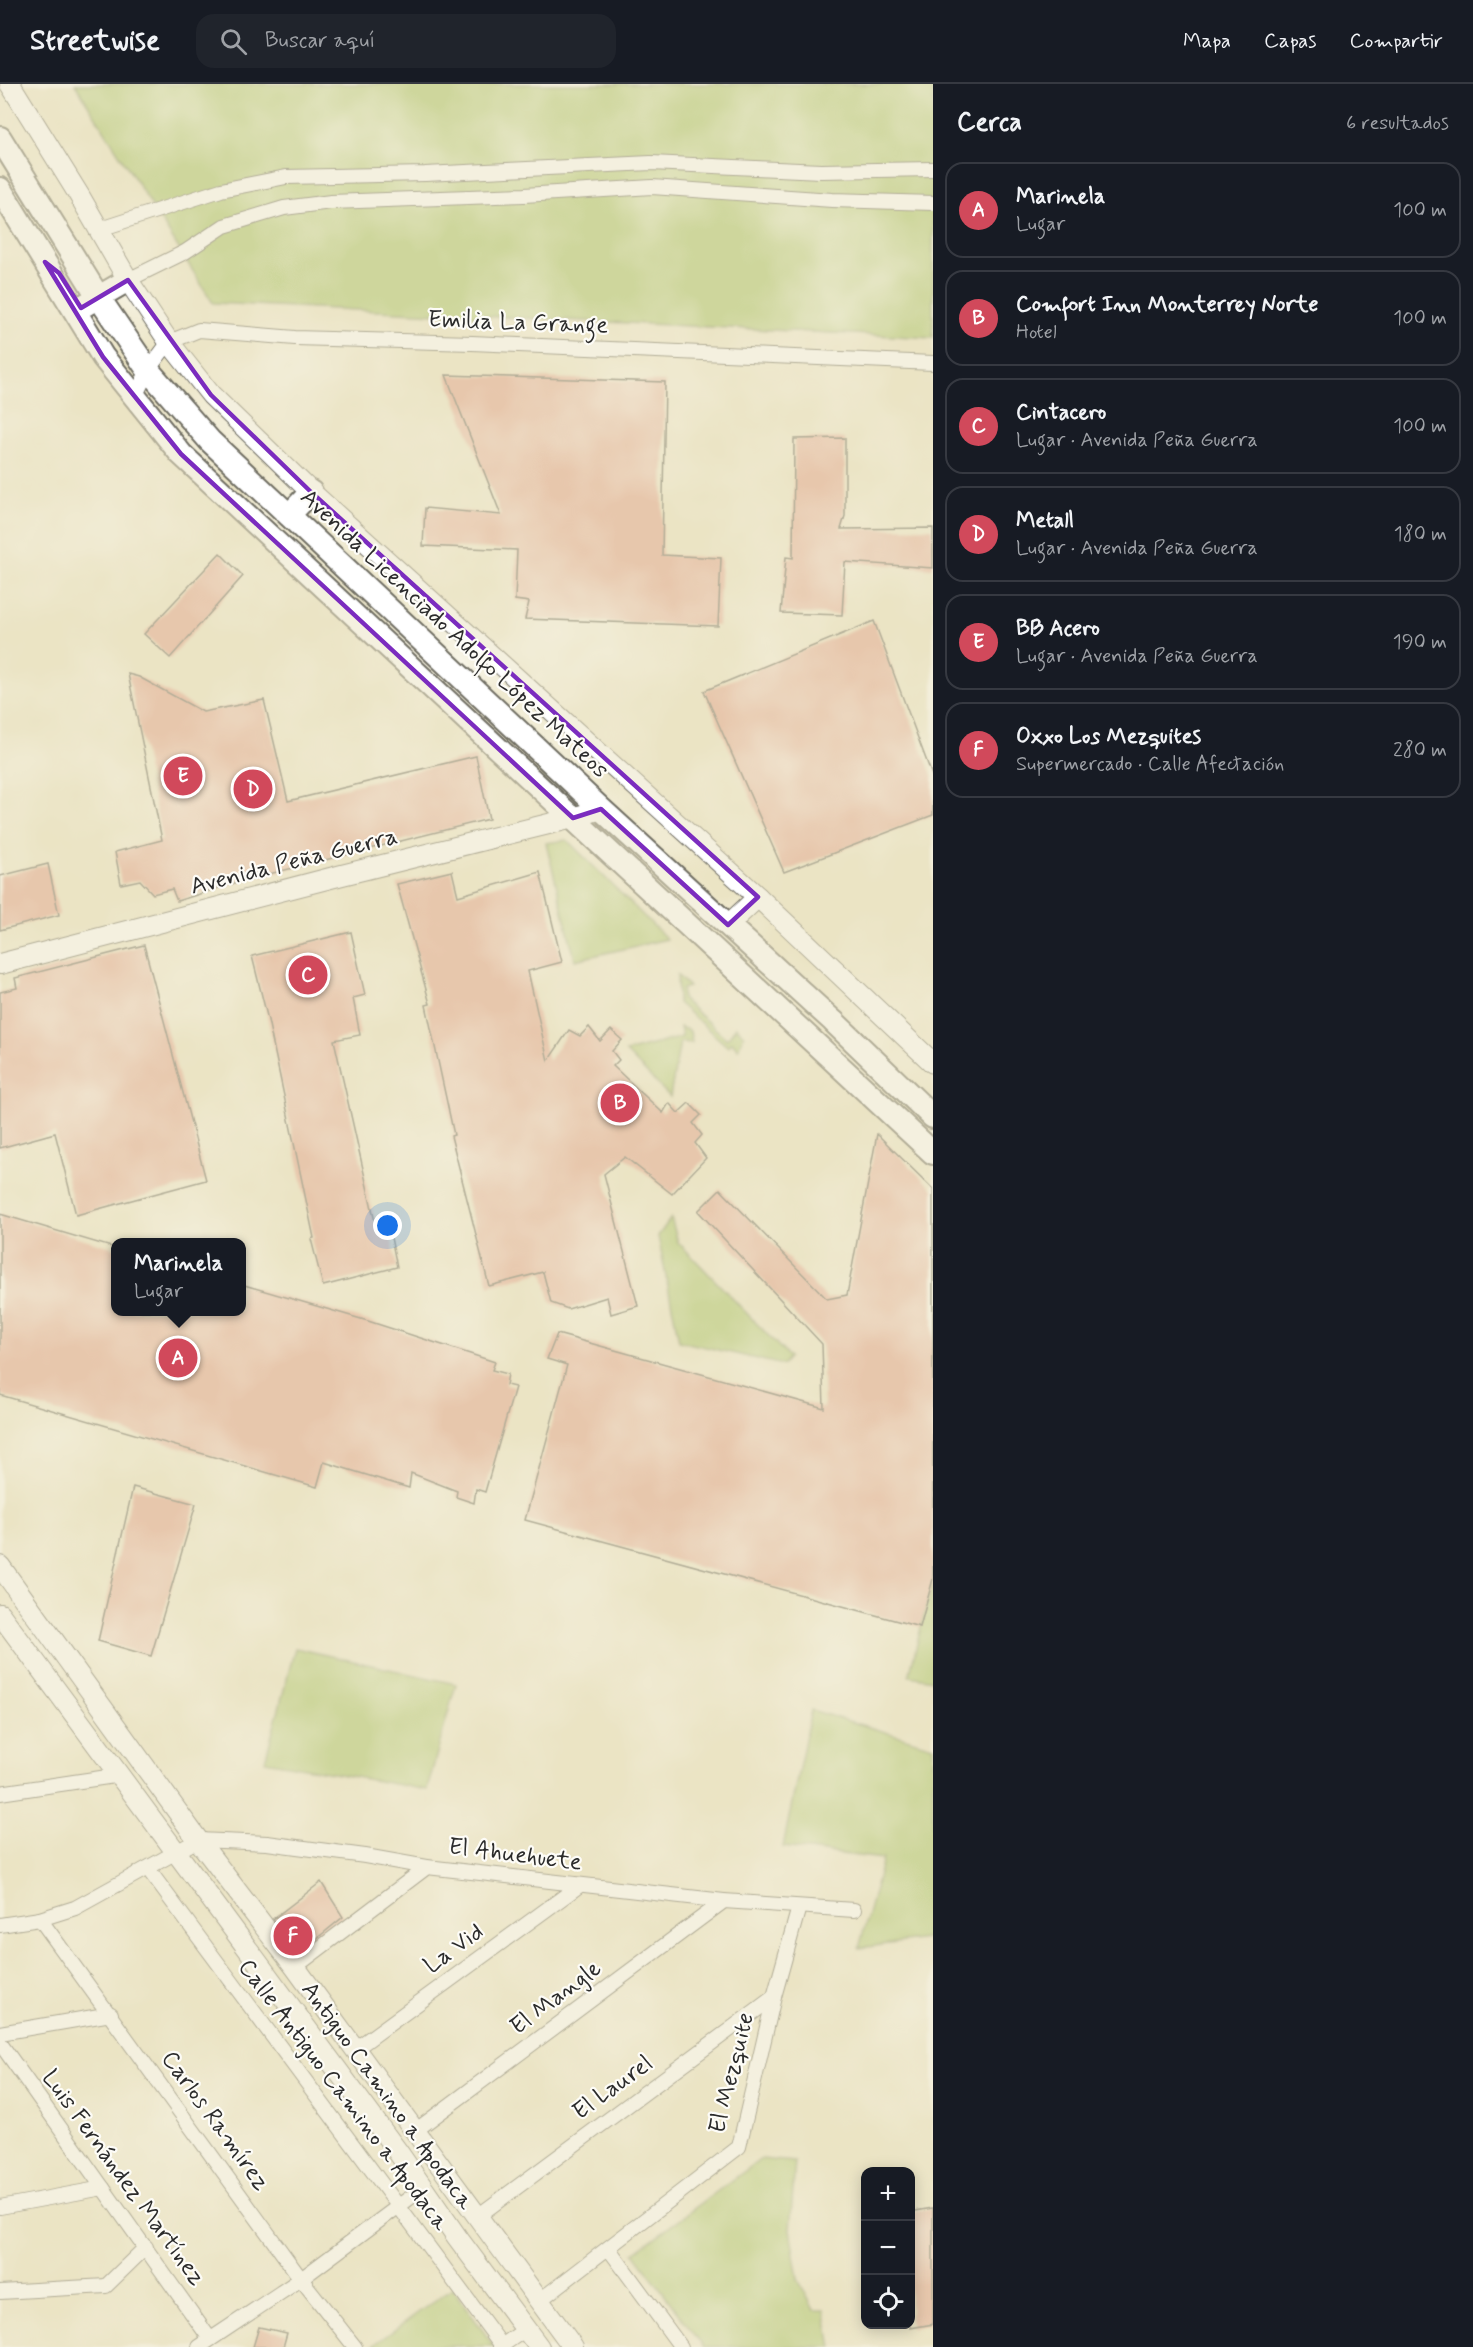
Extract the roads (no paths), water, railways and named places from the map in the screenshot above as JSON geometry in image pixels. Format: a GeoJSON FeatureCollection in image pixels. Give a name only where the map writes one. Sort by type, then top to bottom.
{"type":"FeatureCollection","features":[{"type":"Feature","properties":{"kind":"main road","name":"Avenida Licenciado Adolfo López Mateos"},"geometry":{"type":"LineString","coordinates":[[0,138],[99,298],[148,370],[210,441],[601,809],[833,1021],[933,1118]]}},
{"type":"Feature","properties":{"kind":"main road"},"geometry":{"type":"LineString","coordinates":[[0,189],[103,357],[181,454],[933,1153]]}},
{"type":"Feature","properties":{"kind":"main road"},"geometry":{"type":"LineString","coordinates":[[45,262],[59,273],[80,304],[86,306],[128,280]]}},
{"type":"Feature","properties":{"kind":"main road"},"geometry":{"type":"LineString","coordinates":[[288,514],[310,492]]}},
{"type":"Feature","properties":{"kind":"street"},"geometry":{"type":"LineString","coordinates":[[10,84],[79,195],[97,230],[128,280],[169,342],[211,395],[310,492],[758,897],[933,1063]]}},
{"type":"Feature","properties":{"kind":"street"},"geometry":{"type":"LineString","coordinates":[[97,230],[221,190],[286,177],[425,174],[651,163],[821,171],[933,169]]}},
{"type":"Feature","properties":{"kind":"street"},"geometry":{"type":"LineString","coordinates":[[128,280],[185,252],[224,226],[284,208],[332,202],[524,195],[652,187],[832,200],[933,203]]}},
{"type":"Feature","properties":{"kind":"street","name":"Emilia La Grange"},"geometry":{"type":"LineString","coordinates":[[169,342],[199,330],[295,338],[495,344],[933,363]]}},
{"type":"Feature","properties":{"kind":"street"},"geometry":{"type":"LineString","coordinates":[[135,397],[148,370],[169,342]]}},
{"type":"Feature","properties":{"kind":"street","name":"Avenida Peña Guerra"},"geometry":{"type":"LineString","coordinates":[[0,964],[601,809]]}},
{"type":"Feature","properties":{"kind":"street"},"geometry":{"type":"LineString","coordinates":[[728,926],[758,897]]}},
{"type":"Feature","properties":{"kind":"street"},"geometry":{"type":"LineString","coordinates":[[0,1566],[198,1840],[295,1967],[573,2347]]}},
{"type":"Feature","properties":{"kind":"street","name":"Antiguo Camino a Apodaca"},"geometry":{"type":"LineString","coordinates":[[0,1614],[121,1775],[539,2347]]}},
{"type":"Feature","properties":{"kind":"street"},"geometry":{"type":"LineString","coordinates":[[0,1793],[121,1775]]}},
{"type":"Feature","properties":{"kind":"street","name":"El Ahuehuete"},"geometry":{"type":"LineString","coordinates":[[0,1925],[40,1919],[75,1908],[148,1869],[175,1850],[198,1840],[267,1843],[427,1867],[724,1901],[854,1910]]}},
{"type":"Feature","properties":{"kind":"street"},"geometry":{"type":"LineString","coordinates":[[295,1967],[427,1867]]}},
{"type":"Feature","properties":{"kind":"street","name":"Calle Antiguo Camino a Apodaca"},"geometry":{"type":"LineString","coordinates":[[148,1869],[502,2347]]}},
{"type":"Feature","properties":{"kind":"street","name":"La Vid"},"geometry":{"type":"LineString","coordinates":[[354,2050],[580,1885]]}},
{"type":"Feature","properties":{"kind":"street","name":"El Mangle"},"geometry":{"type":"LineString","coordinates":[[415,2131],[724,1901]]}},
{"type":"Feature","properties":{"kind":"street","name":"El Mezquite"},"geometry":{"type":"LineString","coordinates":[[539,2301],[739,2147],[774,1997],[799,1907]]}},
{"type":"Feature","properties":{"kind":"street","name":"Carlos Ramírez"},"geometry":{"type":"LineString","coordinates":[[40,1919],[111,2014],[300,2279],[356,2347]]}},
{"type":"Feature","properties":{"kind":"street","name":"El Laurel"},"geometry":{"type":"LineString","coordinates":[[478,2216],[774,1997]]}},
{"type":"Feature","properties":{"kind":"street"},"geometry":{"type":"LineString","coordinates":[[0,2033],[111,2014]]}},
{"type":"Feature","properties":{"kind":"street","name":"Luis Fernández Martínez"},"geometry":{"type":"LineString","coordinates":[[0,2043],[146,2247],[205,2343]]}},
{"type":"Feature","properties":{"kind":"street"},"geometry":{"type":"LineString","coordinates":[[0,2207],[104,2188]]}},
{"type":"Feature","properties":{"kind":"street"},"geometry":{"type":"LineString","coordinates":[[205,2343],[300,2279],[423,2188]]}},
{"type":"Feature","properties":{"kind":"street"},"geometry":{"type":"LineString","coordinates":[[0,2292],[106,2286],[146,2247]]}},
{"type":"Feature","properties":{"kind":"street"},"geometry":{"type":"LineString","coordinates":[[609,2248],[681,2347]]}},
{"type":"Feature","properties":{"kind":"street"},"geometry":{"type":"LineString","coordinates":[[502,2347],[526,2329]]}},
{"type":"Feature","properties":{"kind":"place","name":"BB Acero"},"geometry":{"type":"Point","coordinates":[183,776]}},
{"type":"Feature","properties":{"kind":"place","name":"Metall"},"geometry":{"type":"Point","coordinates":[253,789]}},
{"type":"Feature","properties":{"kind":"place","name":"Cintacero"},"geometry":{"type":"Point","coordinates":[308,975]}},
{"type":"Feature","properties":{"kind":"place","name":"Comfort Inn Monterrey Norte"},"geometry":{"type":"Point","coordinates":[620,1103]}},
{"type":"Feature","properties":{"kind":"place","name":"Marinela"},"geometry":{"type":"Point","coordinates":[178,1358]}},
{"type":"Feature","properties":{"kind":"place","name":"Oxxo Los Mezquites"},"geometry":{"type":"Point","coordinates":[293,1936]}}]}
